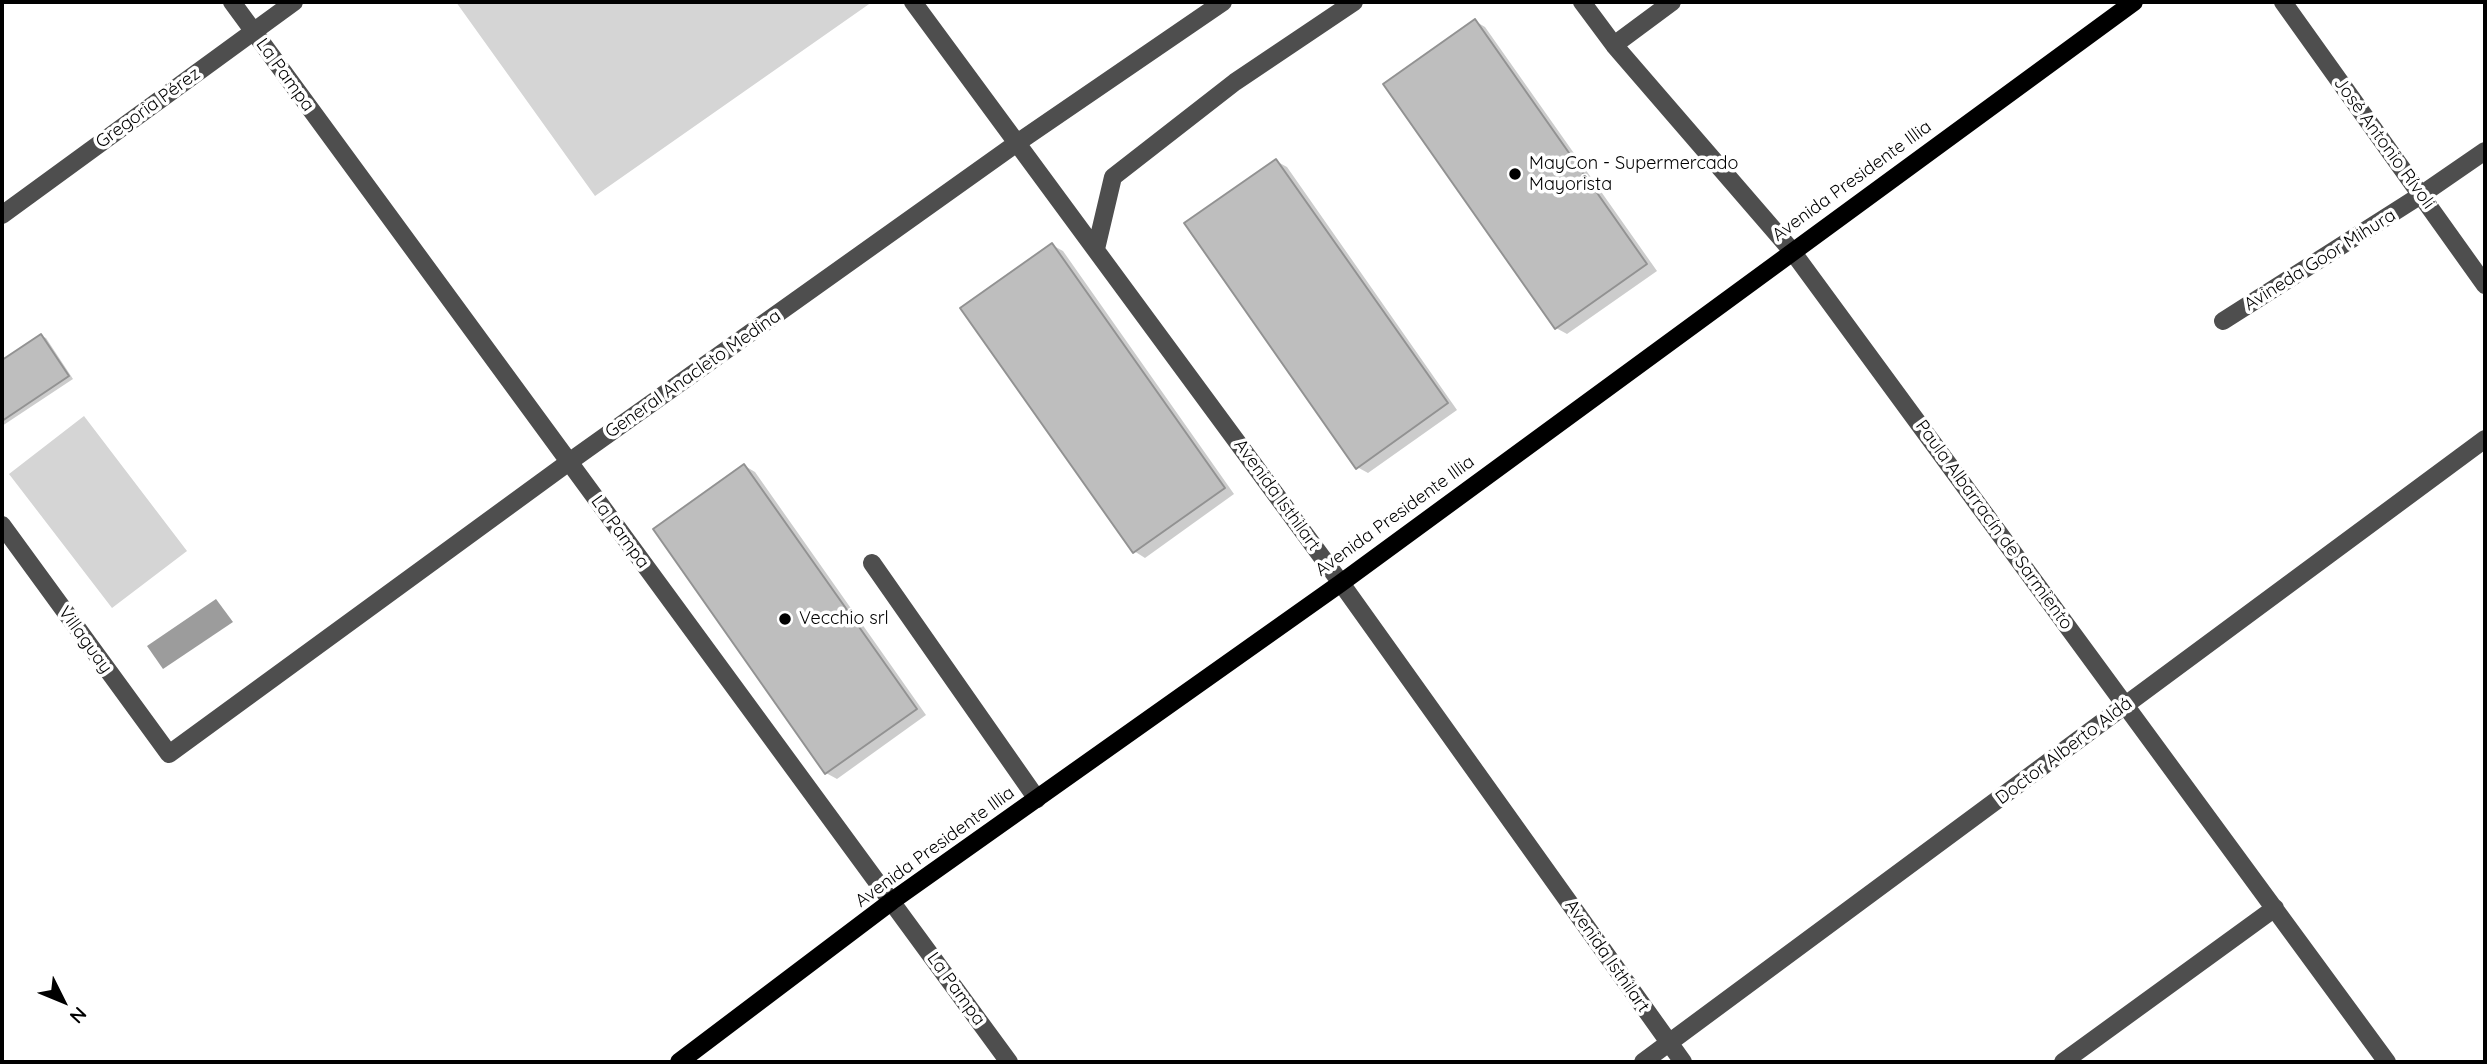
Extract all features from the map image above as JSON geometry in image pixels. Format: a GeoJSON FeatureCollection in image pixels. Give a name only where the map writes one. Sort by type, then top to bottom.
{"type":"FeatureCollection","features":[{"type":"Feature","properties":{"kind":"main road","name":"Avenida Presidente Illia"},"geometry":{"type":"LineString","coordinates":[[679,1062],[892,901],[1341,583],[2134,2]]}},
{"type":"Feature","properties":{"kind":"street","name":"La Pampa"},"geometry":{"type":"LineString","coordinates":[[232,2],[1009,1062]]}},
{"type":"Feature","properties":{"kind":"street","name":"Gregoria Pérez"},"geometry":{"type":"LineString","coordinates":[[2,215],[294,2]]}},
{"type":"Feature","properties":{"kind":"street","name":"Avenida Isthilart"},"geometry":{"type":"LineString","coordinates":[[913,2],[1341,583],[1683,1062]]}},
{"type":"Feature","properties":{"kind":"street","name":"General Anacleto Medina"},"geometry":{"type":"LineString","coordinates":[[169,754],[569,462],[1017,143],[1223,2]]}},
{"type":"Feature","properties":{"kind":"street"},"geometry":{"type":"LineString","coordinates":[[1096,249],[1113,177],[1235,82],[1354,2]]}},
{"type":"Feature","properties":{"kind":"street","name":"Paula Albarracín de Sarmiento"},"geometry":{"type":"LineString","coordinates":[[1582,2],[1614,45],[1792,251],[2387,1062]]}},
{"type":"Feature","properties":{"kind":"street"},"geometry":{"type":"LineString","coordinates":[[1614,45],[1672,2]]}},
{"type":"Feature","properties":{"kind":"street","name":"José Antonio Rívoli"},"geometry":{"type":"LineString","coordinates":[[2283,2],[2485,285]]}},
{"type":"Feature","properties":{"kind":"street","name":"Avineda Goor Mihura"},"geometry":{"type":"LineString","coordinates":[[2223,321],[2485,151]]}},
{"type":"Feature","properties":{"kind":"street","name":"Doctor Alberto Aldá"},"geometry":{"type":"LineString","coordinates":[[1643,1062],[2485,439]]}},
{"type":"Feature","properties":{"kind":"street","name":"Villaguay"},"geometry":{"type":"LineString","coordinates":[[2,525],[169,754]]}},
{"type":"Feature","properties":{"kind":"street"},"geometry":{"type":"LineString","coordinates":[[872,563],[1037,799]]}},
{"type":"Feature","properties":{"kind":"street"},"geometry":{"type":"LineString","coordinates":[[2063,1062],[2275,908]]}},
{"type":"Feature","properties":{"kind":"shaded area"},"geometry":{"type":"Polygon","coordinates":[[[456,2],[872,2],[595,196],[456,2]]]}},
{"type":"Feature","properties":{"kind":"shaded area"},"geometry":{"type":"Polygon","coordinates":[[[84,416],[187,551],[112,608],[9,474],[84,416]]]}},
{"type":"Feature","properties":{"kind":"shaded area"},"geometry":{"type":"Polygon","coordinates":[[[216,599],[233,622],[163,669],[147,646],[216,599]]]}},
{"type":"Feature","properties":{"kind":"building","name":"MayCon - Supermercado Mayorista"},"geometry":{"type":"Polygon","coordinates":[[[1475,19],[1647,264],[1555,329],[1383,84],[1475,19]]]}},
{"type":"Feature","properties":{"kind":"building"},"geometry":{"type":"Polygon","coordinates":[[[1276,159],[1448,403],[1356,469],[1184,223],[1276,159]]]}},
{"type":"Feature","properties":{"kind":"building"},"geometry":{"type":"Polygon","coordinates":[[[1052,243],[1225,488],[1133,553],[960,308],[1052,243]]]}},
{"type":"Feature","properties":{"kind":"building"},"geometry":{"type":"Polygon","coordinates":[[[41,334],[69,376],[2,421],[2,360],[41,334]]]}},
{"type":"Feature","properties":{"kind":"building","name":"Vecchio srl"},"geometry":{"type":"Polygon","coordinates":[[[744,464],[917,709],[825,774],[653,529],[744,464]]]}},
{"type":"Feature","properties":{"kind":"place","name":"MayCon - Supermercado Mayorista"},"geometry":{"type":"Point","coordinates":[1515,174]}},
{"type":"Feature","properties":{"kind":"place","name":"Vecchio srl"},"geometry":{"type":"Point","coordinates":[785,619]}}]}
